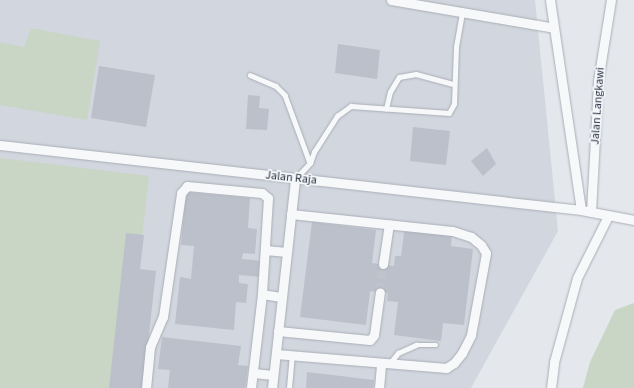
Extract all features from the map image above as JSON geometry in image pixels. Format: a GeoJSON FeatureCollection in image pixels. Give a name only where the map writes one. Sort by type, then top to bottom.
{"type":"FeatureCollection","features":[{"type":"Feature","properties":{"kind":"street"},"geometry":{"type":"LineString","coordinates":[[391,0],[554,28]]}},
{"type":"Feature","properties":{"kind":"street"},"geometry":{"type":"LineString","coordinates":[[550,0],[581,210]]}},
{"type":"Feature","properties":{"kind":"street","name":"Jalan Langkawi"},"geometry":{"type":"LineString","coordinates":[[591,212],[598,81],[611,0]]}},
{"type":"Feature","properties":{"kind":"street","name":"Jalan Raja"},"geometry":{"type":"LineString","coordinates":[[0,145],[581,210],[634,220]]}},
{"type":"Feature","properties":{"kind":"street"},"geometry":{"type":"LineString","coordinates":[[272,388],[295,179]]}},
{"type":"Feature","properties":{"kind":"street"},"geometry":{"type":"LineString","coordinates":[[146,388],[150,347],[162,317],[183,188],[187,186],[266,195],[268,202],[262,294],[251,388]]}},
{"type":"Feature","properties":{"kind":"street"},"geometry":{"type":"LineString","coordinates":[[276,354],[437,369],[454,363],[462,353],[471,335],[486,253],[481,245],[471,237],[452,231],[291,214]]}},
{"type":"Feature","properties":{"kind":"street"},"geometry":{"type":"LineString","coordinates":[[550,388],[554,362],[578,278],[608,216]]}},
{"type":"Feature","properties":{"kind":"street"},"geometry":{"type":"LineString","coordinates":[[383,264],[388,224]]}},
{"type":"Feature","properties":{"kind":"street"},"geometry":{"type":"LineString","coordinates":[[265,250],[287,252]]}},
{"type":"Feature","properties":{"kind":"street"},"geometry":{"type":"LineString","coordinates":[[278,331],[370,340],[374,335],[380,292]]}},
{"type":"Feature","properties":{"kind":"street"},"geometry":{"type":"LineString","coordinates":[[262,294],[282,297]]}},
{"type":"Feature","properties":{"kind":"street"},"geometry":{"type":"LineString","coordinates":[[379,388],[385,365]]}},
{"type":"Feature","properties":{"kind":"street"},"geometry":{"type":"LineString","coordinates":[[253,372],[273,375]]}},
{"type":"Feature","properties":{"kind":"lane"},"geometry":{"type":"LineString","coordinates":[[295,179],[310,163],[314,152],[337,116],[351,106],[449,113],[454,104],[456,47],[462,12]]}},
{"type":"Feature","properties":{"kind":"lane"},"geometry":{"type":"LineString","coordinates":[[386,109],[390,92],[399,77],[416,74],[454,84]]}},
{"type":"Feature","properties":{"kind":"lane"},"geometry":{"type":"LineString","coordinates":[[250,75],[276,86],[286,95],[310,163]]}},
{"type":"Feature","properties":{"kind":"lane"},"geometry":{"type":"LineString","coordinates":[[385,365],[398,353],[416,345],[436,345]]}},
{"type":"Feature","properties":{"kind":"lane"},"geometry":{"type":"LineString","coordinates":[[289,388],[292,356]]}},
{"type":"Feature","properties":{"kind":"shaded area"},"geometry":{"type":"Polygon","coordinates":[[[0,0],[535,0],[558,231],[471,388],[0,388],[0,0]]]}},
{"type":"Feature","properties":{"kind":"green space"},"geometry":{"type":"Polygon","coordinates":[[[31,28],[100,41],[87,120],[0,105],[0,42],[24,47],[31,28]]]}},
{"type":"Feature","properties":{"kind":"green space"},"geometry":{"type":"Polygon","coordinates":[[[0,158],[149,176],[125,388],[0,388],[0,158]]]}},
{"type":"Feature","properties":{"kind":"green space"},"geometry":{"type":"Polygon","coordinates":[[[634,303],[634,388],[583,388],[590,362],[615,310],[634,303]]]}},
{"type":"Feature","properties":{"kind":"building"},"geometry":{"type":"Polygon","coordinates":[[[338,44],[380,50],[377,79],[335,73],[338,44]]]}},
{"type":"Feature","properties":{"kind":"building"},"geometry":{"type":"Polygon","coordinates":[[[99,66],[155,75],[146,127],[91,118],[99,66]]]}},
{"type":"Feature","properties":{"kind":"building"},"geometry":{"type":"Polygon","coordinates":[[[248,95],[260,96],[259,108],[269,109],[267,130],[246,129],[248,95]]]}},
{"type":"Feature","properties":{"kind":"building"},"geometry":{"type":"Polygon","coordinates":[[[413,127],[450,131],[446,165],[410,161],[413,127]]]}},
{"type":"Feature","properties":{"kind":"building"},"geometry":{"type":"Polygon","coordinates":[[[487,148],[496,164],[483,176],[471,161],[487,148]]]}},
{"type":"Feature","properties":{"kind":"building"},"geometry":{"type":"Polygon","coordinates":[[[186,192],[250,198],[248,228],[257,229],[255,254],[243,253],[242,259],[263,261],[261,277],[239,275],[239,283],[248,284],[246,303],[236,302],[234,330],[175,324],[180,277],[191,279],[194,246],[181,245],[186,192]]]}},
{"type":"Feature","properties":{"kind":"building"},"geometry":{"type":"Polygon","coordinates":[[[312,222],[376,230],[372,263],[394,266],[395,256],[401,256],[405,226],[452,232],[451,246],[473,249],[464,325],[443,323],[441,341],[394,335],[398,302],[387,301],[388,293],[370,291],[366,325],[300,317],[312,222]]]}},
{"type":"Feature","properties":{"kind":"building"},"geometry":{"type":"Polygon","coordinates":[[[126,233],[144,235],[140,269],[156,271],[143,388],[109,388],[126,233]]]}},
{"type":"Feature","properties":{"kind":"building"},"geometry":{"type":"Polygon","coordinates":[[[162,337],[241,346],[238,365],[248,366],[245,388],[168,388],[170,370],[158,369],[162,337]]]}},
{"type":"Feature","properties":{"kind":"building"},"geometry":{"type":"Polygon","coordinates":[[[307,372],[374,380],[373,388],[306,388],[307,372]]]}},
{"type":"Feature","properties":{"kind":"tunnel"},"geometry":{"type":"LineString","coordinates":[[380,292],[383,264]]}}]}
